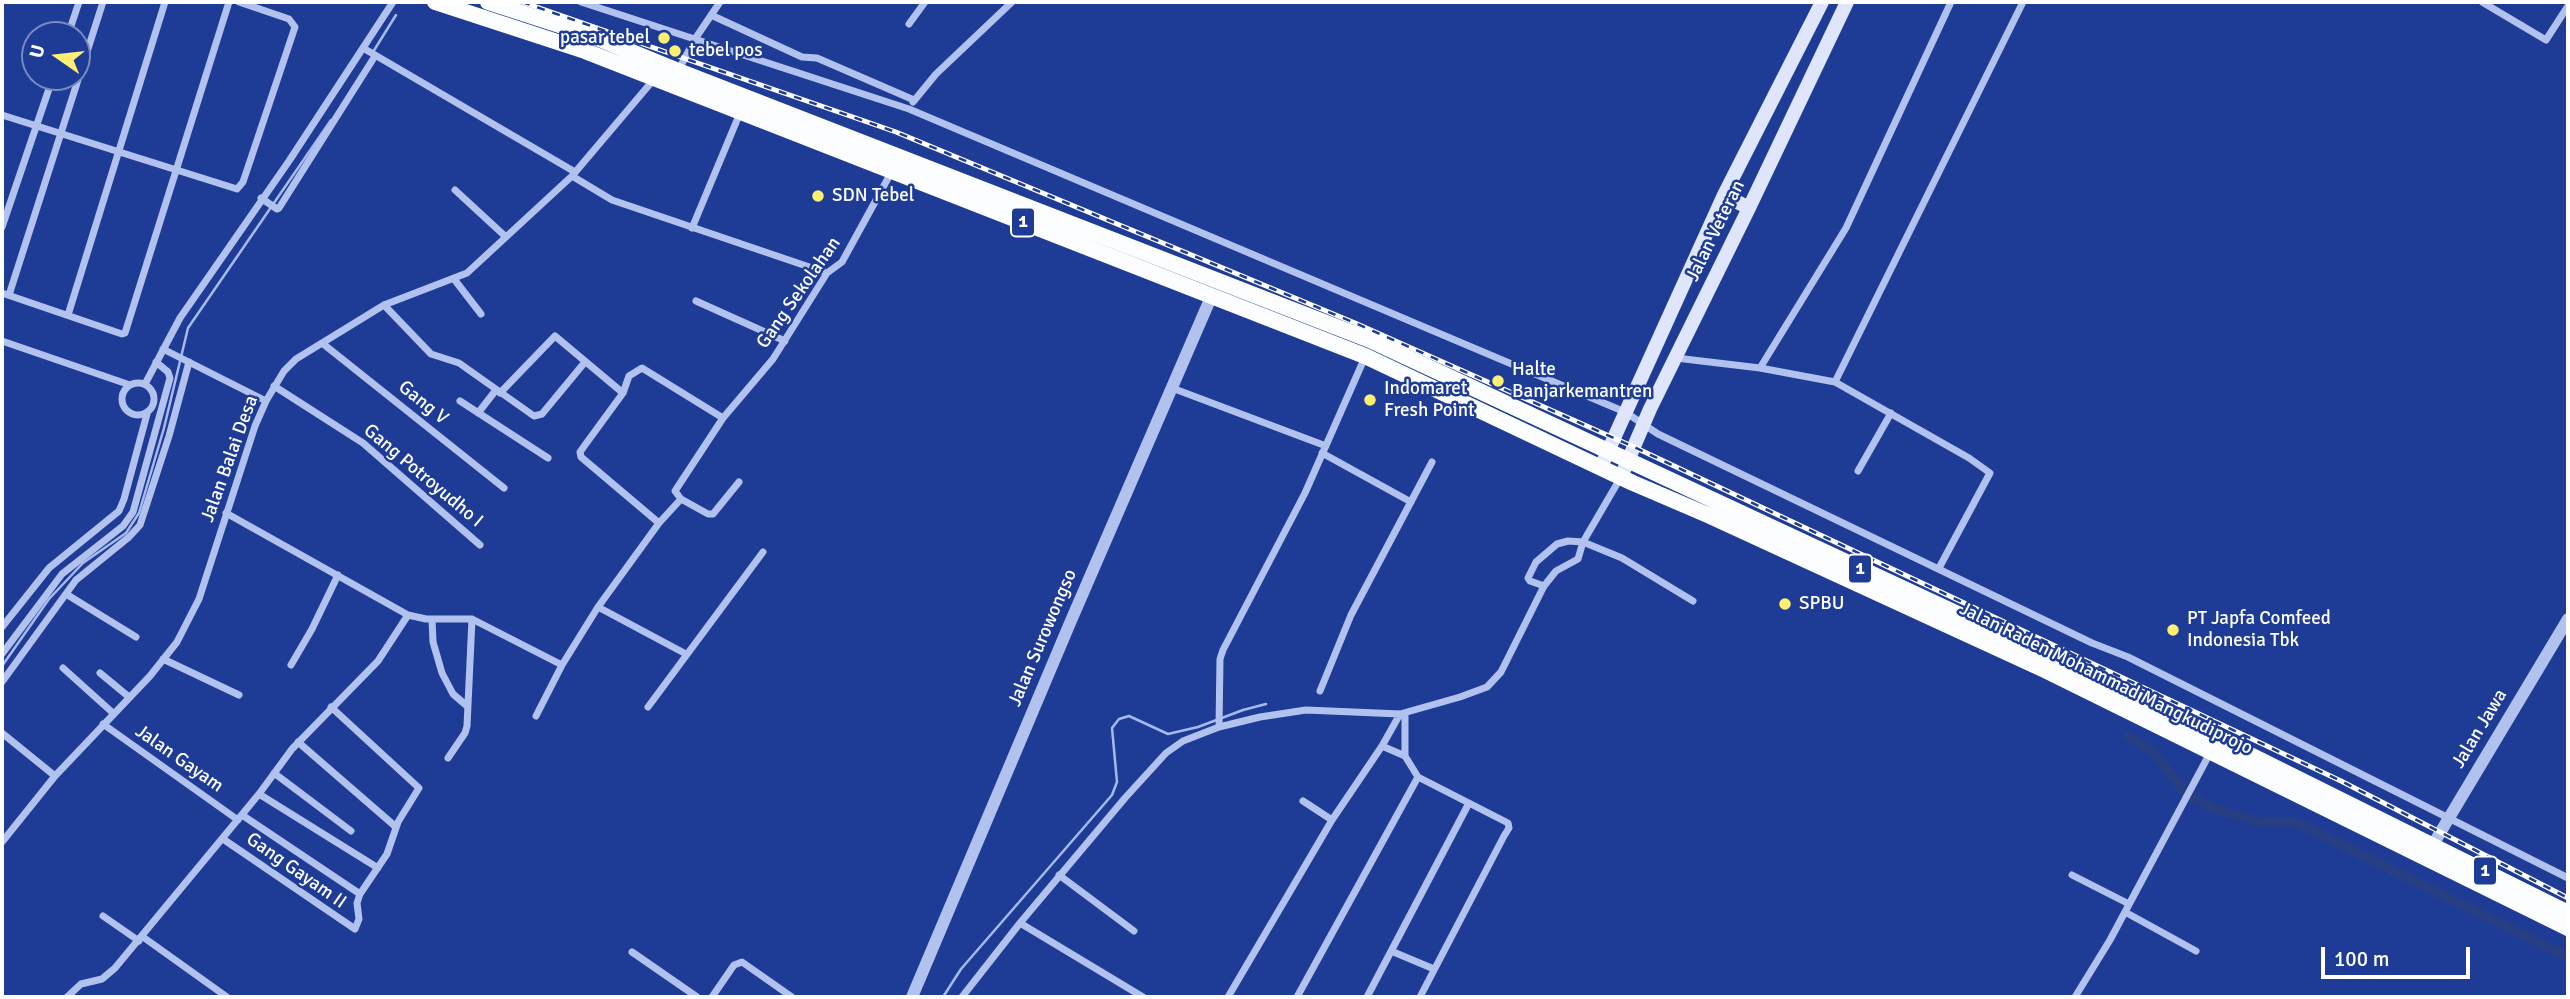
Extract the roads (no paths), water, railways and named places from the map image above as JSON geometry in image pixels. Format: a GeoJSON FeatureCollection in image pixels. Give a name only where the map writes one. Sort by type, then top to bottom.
{"type":"FeatureCollection","features":[{"type":"Feature","properties":{"kind":"highway","name":"1"},"geometry":{"type":"LineString","coordinates":[[435,2],[585,51],[741,111],[896,163],[1370,340],[1628,461]]}},
{"type":"Feature","properties":{"kind":"highway","name":"1"},"geometry":{"type":"LineString","coordinates":[[488,2],[590,35],[1212,295],[1365,356],[1621,477]]}},
{"type":"Feature","properties":{"kind":"highway","name":"Jalan Raden Mohammad Mangkudiprojo"},"geometry":{"type":"LineString","coordinates":[[1628,461],[2092,677],[2428,851],[2568,928]]}},
{"type":"Feature","properties":{"kind":"highway","name":"Jalan Raden Mohammad Mangkudiprojo"},"geometry":{"type":"LineString","coordinates":[[1621,477],[2057,676],[2211,751],[2428,851],[2568,913]]}},
{"type":"Feature","properties":{"kind":"main road","name":"Jalan Veteran"},"geometry":{"type":"LineString","coordinates":[[1601,468],[1724,195],[1822,2]]}},
{"type":"Feature","properties":{"kind":"main road","name":"Jalan Veteran"},"geometry":{"type":"LineString","coordinates":[[1621,477],[1644,423],[1846,2]]}},
{"type":"Feature","properties":{"kind":"main road"},"geometry":{"type":"LineString","coordinates":[[1724,195],[1749,208]]}},
{"type":"Feature","properties":{"kind":"street"},"geometry":{"type":"LineString","coordinates":[[73,21],[79,2]]}},
{"type":"Feature","properties":{"kind":"street"},"geometry":{"type":"LineString","coordinates":[[103,2],[61,134],[5,294],[122,334],[128,330],[229,2]]}},
{"type":"Feature","properties":{"kind":"street"},"geometry":{"type":"LineString","coordinates":[[68,315],[165,2]]}},
{"type":"Feature","properties":{"kind":"street"},"geometry":{"type":"LineString","coordinates":[[2,115],[237,189],[243,182],[295,27],[289,19],[239,2]]}},
{"type":"Feature","properties":{"kind":"street"},"geometry":{"type":"LineString","coordinates":[[268,203],[279,208],[337,117],[393,2]]}},
{"type":"Feature","properties":{"kind":"street"},"geometry":{"type":"LineString","coordinates":[[581,2],[909,109],[1625,412],[1658,434],[2092,643],[2140,663],[2568,878]]}},
{"type":"Feature","properties":{"kind":"street"},"geometry":{"type":"LineString","coordinates":[[678,71],[695,39],[720,2]]}},
{"type":"Feature","properties":{"kind":"street"},"geometry":{"type":"LineString","coordinates":[[909,24],[925,2]]}},
{"type":"Feature","properties":{"kind":"street"},"geometry":{"type":"LineString","coordinates":[[909,109],[936,74],[1012,2]]}},
{"type":"Feature","properties":{"kind":"street"},"geometry":{"type":"LineString","coordinates":[[1760,368],[1846,228],[1951,2]]}},
{"type":"Feature","properties":{"kind":"street"},"geometry":{"type":"LineString","coordinates":[[1835,382],[2023,2]]}},
{"type":"Feature","properties":{"kind":"street"},"geometry":{"type":"LineString","coordinates":[[2482,2],[2546,40],[2568,6]]}},
{"type":"Feature","properties":{"kind":"street"},"geometry":{"type":"LineString","coordinates":[[711,15],[802,57],[817,58],[914,100]]}},
{"type":"Feature","properties":{"kind":"street"},"geometry":{"type":"LineString","coordinates":[[145,384],[180,318],[268,203],[327,108],[369,52]]}},
{"type":"Feature","properties":{"kind":"street"},"geometry":{"type":"LineString","coordinates":[[369,52],[612,200],[827,273]]}},
{"type":"Feature","properties":{"kind":"street","name":"Jalan Balai Desa"},"geometry":{"type":"LineString","coordinates":[[2,842],[55,776],[177,642],[199,599],[266,401],[274,386],[296,359],[384,305],[467,273],[573,174],[655,78]]}},
{"type":"Feature","properties":{"kind":"street"},"geometry":{"type":"LineString","coordinates":[[2,227],[48,91]]}},
{"type":"Feature","properties":{"kind":"street"},"geometry":{"type":"LineString","coordinates":[[327,108],[337,117]]}},
{"type":"Feature","properties":{"kind":"street"},"geometry":{"type":"LineString","coordinates":[[692,228],[741,111]]}},
{"type":"Feature","properties":{"kind":"street"},"geometry":{"type":"LineString","coordinates":[[309,136],[319,145]]}},
{"type":"Feature","properties":{"kind":"street"},"geometry":{"type":"LineString","coordinates":[[291,163],[302,171]]}},
{"type":"Feature","properties":{"kind":"street","name":"Gang Sekolahan"},"geometry":{"type":"LineString","coordinates":[[681,499],[675,491],[723,418],[785,341],[827,273],[842,262],[896,163]]}},
{"type":"Feature","properties":{"kind":"street"},"geometry":{"type":"LineString","coordinates":[[456,190],[506,237]]}},
{"type":"Feature","properties":{"kind":"street"},"geometry":{"type":"LineString","coordinates":[[454,279],[481,314]]}},
{"type":"Feature","properties":{"kind":"street","name":"Jalan Surowongso"},"geometry":{"type":"LineString","coordinates":[[912,997],[1212,295]]}},
{"type":"Feature","properties":{"kind":"street"},"geometry":{"type":"LineString","coordinates":[[696,301],[785,341]]}},
{"type":"Feature","properties":{"kind":"street"},"geometry":{"type":"LineString","coordinates":[[384,305],[431,354],[459,363],[532,415],[540,416],[585,362]]}},
{"type":"Feature","properties":{"kind":"street"},"geometry":{"type":"LineString","coordinates":[[478,413],[555,336],[623,393]]}},
{"type":"Feature","properties":{"kind":"street"},"geometry":{"type":"LineString","coordinates":[[2,341],[131,385],[145,384],[152,390],[155,398],[153,407],[147,414],[119,511],[49,568],[2,627]]}},
{"type":"Feature","properties":{"kind":"street","name":"Gang V"},"geometry":{"type":"LineString","coordinates":[[322,342],[504,488]]}},
{"type":"Feature","properties":{"kind":"street"},"geometry":{"type":"LineString","coordinates":[[163,349],[266,401]]}},
{"type":"Feature","properties":{"kind":"street"},"geometry":{"type":"LineString","coordinates":[[1220,726],[1220,659],[1223,650],[1305,493],[1365,356]]}},
{"type":"Feature","properties":{"kind":"street"},"geometry":{"type":"LineString","coordinates":[[1675,358],[1760,368],[1835,382],[1969,458],[1990,473],[1939,568]]}},
{"type":"Feature","properties":{"kind":"street"},"geometry":{"type":"LineString","coordinates":[[2,654],[71,575],[123,526],[133,512],[170,378],[168,372],[156,362]]}},
{"type":"Feature","properties":{"kind":"street"},"geometry":{"type":"LineString","coordinates":[[2,682],[66,594],[71,575],[140,525],[161,462],[187,362]]}},
{"type":"Feature","properties":{"kind":"street"},"geometry":{"type":"LineString","coordinates":[[659,523],[581,457],[580,452],[623,393],[632,373],[639,368],[723,418]]}},
{"type":"Feature","properties":{"kind":"street"},"geometry":{"type":"LineString","coordinates":[[131,385],[124,392],[123,405],[133,415],[147,414]]}},
{"type":"Feature","properties":{"kind":"street","name":"Gang Potroyudho I"},"geometry":{"type":"LineString","coordinates":[[274,386],[363,443],[480,545]]}},
{"type":"Feature","properties":{"kind":"street"},"geometry":{"type":"LineString","coordinates":[[1172,388],[1324,450],[1411,502]]}},
{"type":"Feature","properties":{"kind":"street"},"geometry":{"type":"LineString","coordinates":[[460,401],[548,458]]}},
{"type":"Feature","properties":{"kind":"street"},"geometry":{"type":"LineString","coordinates":[[1858,471],[1891,413]]}},
{"type":"Feature","properties":{"kind":"street"},"geometry":{"type":"LineString","coordinates":[[1320,691],[1351,615],[1432,462]]}},
{"type":"Feature","properties":{"kind":"street"},"geometry":{"type":"LineString","coordinates":[[962,997],[1059,875],[1166,753],[1183,741],[1220,726],[1306,710],[1403,713],[1487,687],[1501,672],[1542,586],[1556,571],[1578,559],[1581,546],[1621,477]]}},
{"type":"Feature","properties":{"kind":"street"},"geometry":{"type":"LineString","coordinates":[[536,716],[562,665],[598,607],[659,523],[681,499],[710,515],[739,482]]}},
{"type":"Feature","properties":{"kind":"street"},"geometry":{"type":"LineString","coordinates":[[226,513],[408,615],[432,619],[472,619],[562,665]]}},
{"type":"Feature","properties":{"kind":"street"},"geometry":{"type":"LineString","coordinates":[[1542,586],[1530,581],[1530,572],[1545,552],[1568,541],[1622,558],[1693,601]]}},
{"type":"Feature","properties":{"kind":"street"},"geometry":{"type":"LineString","coordinates":[[648,707],[763,552]]}},
{"type":"Feature","properties":{"kind":"street"},"geometry":{"type":"LineString","coordinates":[[291,665],[338,575]]}},
{"type":"Feature","properties":{"kind":"street"},"geometry":{"type":"LineString","coordinates":[[66,594],[136,637]]}},
{"type":"Feature","properties":{"kind":"street"},"geometry":{"type":"LineString","coordinates":[[598,607],[686,654]]}},
{"type":"Feature","properties":{"kind":"street"},"geometry":{"type":"LineString","coordinates":[[67,997],[81,984],[102,979],[141,939],[298,742],[378,661],[408,615]]}},
{"type":"Feature","properties":{"kind":"street"},"geometry":{"type":"LineString","coordinates":[[432,619],[433,642],[442,673],[453,694],[467,706]]}},
{"type":"Feature","properties":{"kind":"street"},"geometry":{"type":"LineString","coordinates":[[448,758],[465,733],[472,619]]}},
{"type":"Feature","properties":{"kind":"street","name":"Jalan Jawa"},"geometry":{"type":"LineString","coordinates":[[2428,851],[2568,619]]}},
{"type":"Feature","properties":{"kind":"street"},"geometry":{"type":"LineString","coordinates":[[163,659],[239,695]]}},
{"type":"Feature","properties":{"kind":"street"},"geometry":{"type":"LineString","coordinates":[[63,668],[113,713]]}},
{"type":"Feature","properties":{"kind":"street"},"geometry":{"type":"LineString","coordinates":[[100,673],[129,697]]}},
{"type":"Feature","properties":{"kind":"street","name":"Gang Gayam II"},"geometry":{"type":"LineString","coordinates":[[223,838],[354,930],[359,919],[357,903],[360,894],[387,854],[396,827],[418,791],[417,785],[331,707]]}},
{"type":"Feature","properties":{"kind":"street"},"geometry":{"type":"LineString","coordinates":[[1228,997],[1332,820],[1403,713]]}},
{"type":"Feature","properties":{"kind":"street"},"geometry":{"type":"LineString","coordinates":[[1403,713],[1405,756],[1418,777],[1504,819],[1508,828],[1420,997]]}},
{"type":"Feature","properties":{"kind":"street","name":"Jalan Gayam"},"geometry":{"type":"LineString","coordinates":[[103,724],[240,818],[360,894]]}},
{"type":"Feature","properties":{"kind":"street"},"geometry":{"type":"LineString","coordinates":[[2,733],[55,776]]}},
{"type":"Feature","properties":{"kind":"street"},"geometry":{"type":"LineString","coordinates":[[298,742],[396,827]]}},
{"type":"Feature","properties":{"kind":"street"},"geometry":{"type":"LineString","coordinates":[[1382,746],[1405,756]]}},
{"type":"Feature","properties":{"kind":"street"},"geometry":{"type":"LineString","coordinates":[[2075,997],[2127,908],[2211,751]]}},
{"type":"Feature","properties":{"kind":"street"},"geometry":{"type":"LineString","coordinates":[[274,773],[351,831]]}},
{"type":"Feature","properties":{"kind":"street"},"geometry":{"type":"LineString","coordinates":[[1297,997],[1418,777]]}},
{"type":"Feature","properties":{"kind":"street"},"geometry":{"type":"LineString","coordinates":[[259,794],[378,868]]}},
{"type":"Feature","properties":{"kind":"street"},"geometry":{"type":"LineString","coordinates":[[1303,801],[1332,820]]}},
{"type":"Feature","properties":{"kind":"street"},"geometry":{"type":"LineString","coordinates":[[1367,997],[1469,803]]}},
{"type":"Feature","properties":{"kind":"street"},"geometry":{"type":"LineString","coordinates":[[1059,875],[1134,931]]}},
{"type":"Feature","properties":{"kind":"street"},"geometry":{"type":"LineString","coordinates":[[2072,875],[2196,951]]}},
{"type":"Feature","properties":{"kind":"street"},"geometry":{"type":"LineString","coordinates":[[103,916],[227,997]]}},
{"type":"Feature","properties":{"kind":"street"},"geometry":{"type":"LineString","coordinates":[[1020,923],[1143,997]]}},
{"type":"Feature","properties":{"kind":"street"},"geometry":{"type":"LineString","coordinates":[[1391,951],[1434,970]]}},
{"type":"Feature","properties":{"kind":"street"},"geometry":{"type":"LineString","coordinates":[[632,952],[697,997]]}},
{"type":"Feature","properties":{"kind":"street"},"geometry":{"type":"LineString","coordinates":[[712,997],[737,962],[747,965],[792,997]]}},
{"type":"Feature","properties":{"kind":"waterway"},"geometry":{"type":"LineString","coordinates":[[373,52],[396,15]]}},
{"type":"Feature","properties":{"kind":"waterway"},"geometry":{"type":"LineString","coordinates":[[2,666],[49,599],[83,563],[126,533],[139,513],[164,428],[188,328],[331,120]]}},
{"type":"Feature","properties":{"kind":"waterway"},"geometry":{"type":"LineString","coordinates":[[943,997],[961,969],[1112,795],[1117,782],[1112,728],[1119,719],[1129,716],[1168,734],[1266,704]]}},
{"type":"Feature","properties":{"kind":"waterway"},"geometry":{"type":"LineString","coordinates":[[2128,737],[2154,752],[2185,793],[2215,809],[2263,823],[2295,822],[2568,957]]}},
{"type":"Feature","properties":{"kind":"railway"},"geometry":{"type":"LineString","coordinates":[[522,2],[896,132],[1355,323],[1634,447],[2341,781],[2568,898]]}},
{"type":"Feature","properties":{"kind":"place","name":"pasar tebel"},"geometry":{"type":"Point","coordinates":[664,38]}},
{"type":"Feature","properties":{"kind":"place","name":"tebel pos"},"geometry":{"type":"Point","coordinates":[675,51]}},
{"type":"Feature","properties":{"kind":"place","name":"SDN Tebel"},"geometry":{"type":"Point","coordinates":[818,196]}},
{"type":"Feature","properties":{"kind":"place","name":"Halte Banjarkemantren"},"geometry":{"type":"Point","coordinates":[1498,381]}},
{"type":"Feature","properties":{"kind":"place","name":"Indomaret Fresh Point"},"geometry":{"type":"Point","coordinates":[1370,400]}},
{"type":"Feature","properties":{"kind":"place","name":"SPBU"},"geometry":{"type":"Point","coordinates":[1785,604]}},
{"type":"Feature","properties":{"kind":"place","name":"PT Japfa Comfeed Indonesia Tbk"},"geometry":{"type":"Point","coordinates":[2173,630]}}]}
